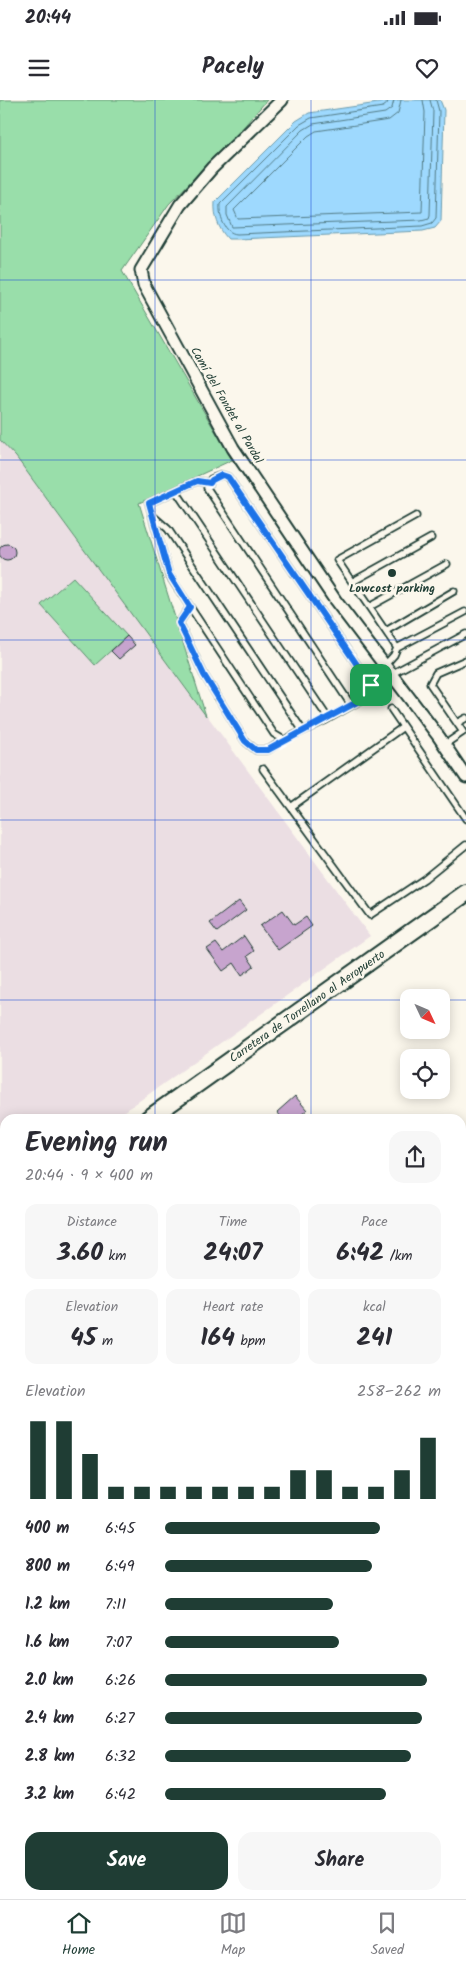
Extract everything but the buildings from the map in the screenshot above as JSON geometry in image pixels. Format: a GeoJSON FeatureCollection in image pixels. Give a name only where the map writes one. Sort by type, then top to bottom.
{"type":"FeatureCollection","features":[{"type":"Feature","properties":{"kind":"street","name":"Camí del Fondet al Pardal"},"geometry":{"type":"LineString","coordinates":[[282,100],[212,168],[180,205],[141,270],[144,284],[233,448],[335,600],[444,744],[466,777]]}},
{"type":"Feature","properties":{"kind":"street","name":"Carretera de Torrellano al Aeropuerto"},"geometry":{"type":"LineString","coordinates":[[155,1114],[466,893]]}},
{"type":"Feature","properties":{"kind":"lane"},"geometry":{"type":"LineString","coordinates":[[190,607],[179,623],[204,675],[245,741],[256,750],[268,750],[370,695],[371,685],[228,477],[222,475],[212,480],[207,488],[351,705]]}},
{"type":"Feature","properties":{"kind":"lane"},"geometry":{"type":"LineString","coordinates":[[210,483],[197,481],[149,503],[169,574],[274,734],[284,740]]}},
{"type":"Feature","properties":{"kind":"lane"},"geometry":{"type":"LineString","coordinates":[[176,491],[328,718]]}},
{"type":"Feature","properties":{"kind":"lane"},"geometry":{"type":"LineString","coordinates":[[153,516],[168,528],[303,731]]}},
{"type":"Feature","properties":{"kind":"lane"},"geometry":{"type":"LineString","coordinates":[[398,648],[336,560],[416,516]]}},
{"type":"Feature","properties":{"kind":"lane"},"geometry":{"type":"LineString","coordinates":[[352,582],[431,538]]}},
{"type":"Feature","properties":{"kind":"lane"},"geometry":{"type":"LineString","coordinates":[[369,607],[447,564]]}},
{"type":"Feature","properties":{"kind":"lane"},"geometry":{"type":"LineString","coordinates":[[386,631],[454,591]]}},
{"type":"Feature","properties":{"kind":"lane"},"geometry":{"type":"LineString","coordinates":[[388,669],[398,648],[465,612]]}},
{"type":"Feature","properties":{"kind":"lane"},"geometry":{"type":"LineString","coordinates":[[371,685],[388,669],[466,634]]}},
{"type":"Feature","properties":{"kind":"lane"},"geometry":{"type":"LineString","coordinates":[[444,744],[463,732],[430,684],[436,673],[466,660]]}},
{"type":"Feature","properties":{"kind":"lane"},"geometry":{"type":"LineString","coordinates":[[392,709],[466,819]]}},
{"type":"Feature","properties":{"kind":"lane"},"geometry":{"type":"LineString","coordinates":[[457,723],[466,718]]}},
{"type":"Feature","properties":{"kind":"lane"},"geometry":{"type":"LineString","coordinates":[[291,807],[403,726]]}},
{"type":"Feature","properties":{"kind":"lane"},"geometry":{"type":"LineString","coordinates":[[263,769],[370,915],[424,879],[466,845]]}},
{"type":"Feature","properties":{"kind":"shaded area"},"geometry":{"type":"Polygon","coordinates":[[[0,440],[16,457],[370,936],[121,1114],[0,1114],[0,440]]]}},
{"type":"Feature","properties":{"kind":"green space"},"geometry":{"type":"Polygon","coordinates":[[[0,100],[267,100],[240,131],[169,204],[122,271],[232,460],[139,503],[206,716],[16,457],[0,440],[0,100]]]}},
{"type":"Feature","properties":{"kind":"green space"},"geometry":{"type":"Polygon","coordinates":[[[73,577],[127,636],[95,665],[41,605],[73,577]]]}},
{"type":"Feature","properties":{"kind":"water"},"geometry":{"type":"Polygon","coordinates":[[[399,100],[440,100],[444,110],[441,221],[435,228],[423,231],[228,239],[217,222],[215,202],[296,121],[309,113],[399,100]]]}},
{"type":"Feature","properties":{"kind":"place","name":"Lowcost parking"},"geometry":{"type":"Point","coordinates":[392,573]}},
{"type":"Feature","properties":{"kind":"route"},"geometry":{"type":"LineString","coordinates":[[222,475],[228,477],[371,685],[370,695],[268,750],[256,750],[245,741],[204,675],[179,623],[190,607],[169,574],[149,503],[197,481],[210,483],[222,475]]}}]}
